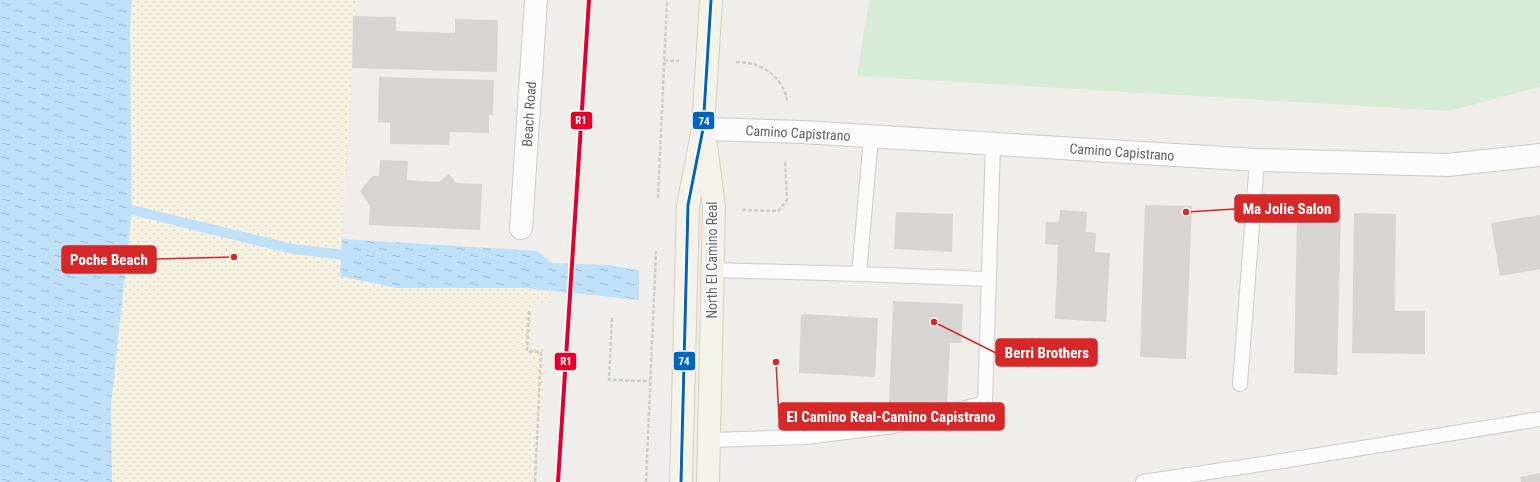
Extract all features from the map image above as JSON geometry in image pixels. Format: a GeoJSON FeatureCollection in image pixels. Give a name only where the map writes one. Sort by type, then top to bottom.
{"type":"FeatureCollection","features":[{"type":"Feature","properties":{"kind":"main road","name":"Beach Road"},"geometry":{"type":"LineString","coordinates":[[522,228],[536,0]]}},
{"type":"Feature","properties":{"kind":"main road"},"geometry":{"type":"LineString","coordinates":[[703,129],[711,0]]}},
{"type":"Feature","properties":{"kind":"main road","name":"Camino Capistrano"},"geometry":{"type":"LineString","coordinates":[[703,129],[802,132],[1257,160],[1448,165],[1540,155]]}},
{"type":"Feature","properties":{"kind":"main road","name":"North El Camino Real"},"geometry":{"type":"LineString","coordinates":[[703,129],[714,207],[708,482]]}},
{"type":"Feature","properties":{"kind":"main road","name":"North El Camino Real"},"geometry":{"type":"LineString","coordinates":[[681,482],[688,205],[703,129]]}},
{"type":"Feature","properties":{"kind":"lane"},"geometry":{"type":"LineString","coordinates":[[859,274],[871,137]]}},
{"type":"Feature","properties":{"kind":"lane"},"geometry":{"type":"LineString","coordinates":[[710,440],[806,437],[894,426],[985,403],[993,144]]}},
{"type":"Feature","properties":{"kind":"lane"},"geometry":{"type":"LineString","coordinates":[[1240,384],[1257,160]]}},
{"type":"Feature","properties":{"kind":"lane"},"geometry":{"type":"LineString","coordinates":[[713,270],[988,279]]}},
{"type":"Feature","properties":{"kind":"lane"},"geometry":{"type":"LineString","coordinates":[[1143,482],[1540,419]]}},
{"type":"Feature","properties":{"kind":"path"},"geometry":{"type":"LineString","coordinates":[[658,202],[667,0]]}},
{"type":"Feature","properties":{"kind":"path"},"geometry":{"type":"LineString","coordinates":[[744,62],[766,68],[774,75],[787,94]]}},
{"type":"Feature","properties":{"kind":"path"},"geometry":{"type":"LineString","coordinates":[[747,211],[778,211],[787,200],[785,169]]}},
{"type":"Feature","properties":{"kind":"path"},"geometry":{"type":"LineString","coordinates":[[646,482],[656,249]]}},
{"type":"Feature","properties":{"kind":"path"},"geometry":{"type":"LineString","coordinates":[[529,311],[527,351],[541,352],[535,482]]}},
{"type":"Feature","properties":{"kind":"path"},"geometry":{"type":"LineString","coordinates":[[612,318],[609,380],[650,381]]}},
{"type":"Feature","properties":{"kind":"green space"},"geometry":{"type":"Polygon","coordinates":[[[869,0],[1540,0],[1540,87],[1449,111],[857,76],[869,0]]]}},
{"type":"Feature","properties":{"kind":"sand"},"geometry":{"type":"Polygon","coordinates":[[[132,0],[356,0],[340,276],[525,288],[552,292],[552,305],[532,303],[530,346],[543,347],[543,394],[533,482],[112,482],[111,404],[132,210],[130,30],[132,0]]]}},
{"type":"Feature","properties":{"kind":"water"},"geometry":{"type":"Polygon","coordinates":[[[0,0],[132,0],[130,30],[132,210],[111,404],[112,482],[0,482],[0,0]]]}},
{"type":"Feature","properties":{"kind":"water"},"geometry":{"type":"Polygon","coordinates":[[[342,239],[537,251],[552,263],[608,265],[639,270],[639,300],[525,288],[396,288],[340,276],[342,239]]]}},
{"type":"Feature","properties":{"kind":"building"},"geometry":{"type":"Polygon","coordinates":[[[353,16],[396,17],[396,31],[455,33],[455,19],[498,20],[497,72],[352,68],[353,16]]]}},
{"type":"Feature","properties":{"kind":"building"},"geometry":{"type":"Polygon","coordinates":[[[379,77],[494,80],[493,115],[489,115],[489,133],[450,132],[449,145],[390,144],[390,123],[378,122],[379,77]]]}},
{"type":"Feature","properties":{"kind":"building"},"geometry":{"type":"Polygon","coordinates":[[[380,160],[408,161],[407,180],[439,182],[449,174],[456,183],[482,184],[480,230],[369,225],[370,206],[360,191],[372,176],[379,176],[380,160]]]}},
{"type":"Feature","properties":{"kind":"building"},"geometry":{"type":"Polygon","coordinates":[[[1145,205],[1192,206],[1186,359],[1140,357],[1145,205]]]}},
{"type":"Feature","properties":{"kind":"building"},"geometry":{"type":"Polygon","coordinates":[[[1060,210],[1087,212],[1086,232],[1096,233],[1095,252],[1110,253],[1106,322],[1055,319],[1058,245],[1045,244],[1046,222],[1059,222],[1060,210]]]}},
{"type":"Feature","properties":{"kind":"building"},"geometry":{"type":"Polygon","coordinates":[[[1297,211],[1341,212],[1337,375],[1294,373],[1297,211]]]}},
{"type":"Feature","properties":{"kind":"building"},"geometry":{"type":"Polygon","coordinates":[[[896,212],[953,214],[952,252],[894,249],[896,212]]]}},
{"type":"Feature","properties":{"kind":"building"},"geometry":{"type":"Polygon","coordinates":[[[1354,213],[1396,214],[1395,311],[1425,311],[1425,354],[1352,353],[1354,213]]]}},
{"type":"Feature","properties":{"kind":"building"},"geometry":{"type":"Polygon","coordinates":[[[1540,215],[1540,269],[1500,276],[1491,223],[1540,215]]]}},
{"type":"Feature","properties":{"kind":"building"},"geometry":{"type":"Polygon","coordinates":[[[893,301],[963,304],[961,343],[950,343],[947,407],[889,404],[893,301]]]}},
{"type":"Feature","properties":{"kind":"building"},"geometry":{"type":"Polygon","coordinates":[[[801,314],[878,318],[875,377],[799,373],[801,314]]]}},
{"type":"Feature","properties":{"kind":"building"},"geometry":{"type":"Polygon","coordinates":[[[1540,473],[1540,482],[1521,482],[1520,477],[1540,473]]]}},
{"type":"Feature","properties":{"kind":"waterway"},"geometry":{"type":"LineString","coordinates":[[132,210],[293,249],[354,256]]}},
{"type":"Feature","properties":{"kind":"transit line","name":"R1"},"geometry":{"type":"LineString","coordinates":[[558,482],[589,0]]}},
{"type":"Feature","properties":{"kind":"transit line","name":"74"},"geometry":{"type":"LineString","coordinates":[[681,482],[688,205],[703,129],[711,0]]}},
{"type":"Feature","properties":{"kind":"place","name":"Ma Jolie Salon"},"geometry":{"type":"Point","coordinates":[1186,212]}},
{"type":"Feature","properties":{"kind":"place","name":"Poche Beach"},"geometry":{"type":"Point","coordinates":[234,257]}},
{"type":"Feature","properties":{"kind":"place","name":"Berri Brothers"},"geometry":{"type":"Point","coordinates":[934,322]}},
{"type":"Feature","properties":{"kind":"place","name":"El Camino Real-Camino Capistrano"},"geometry":{"type":"Point","coordinates":[776,362]}}]}
